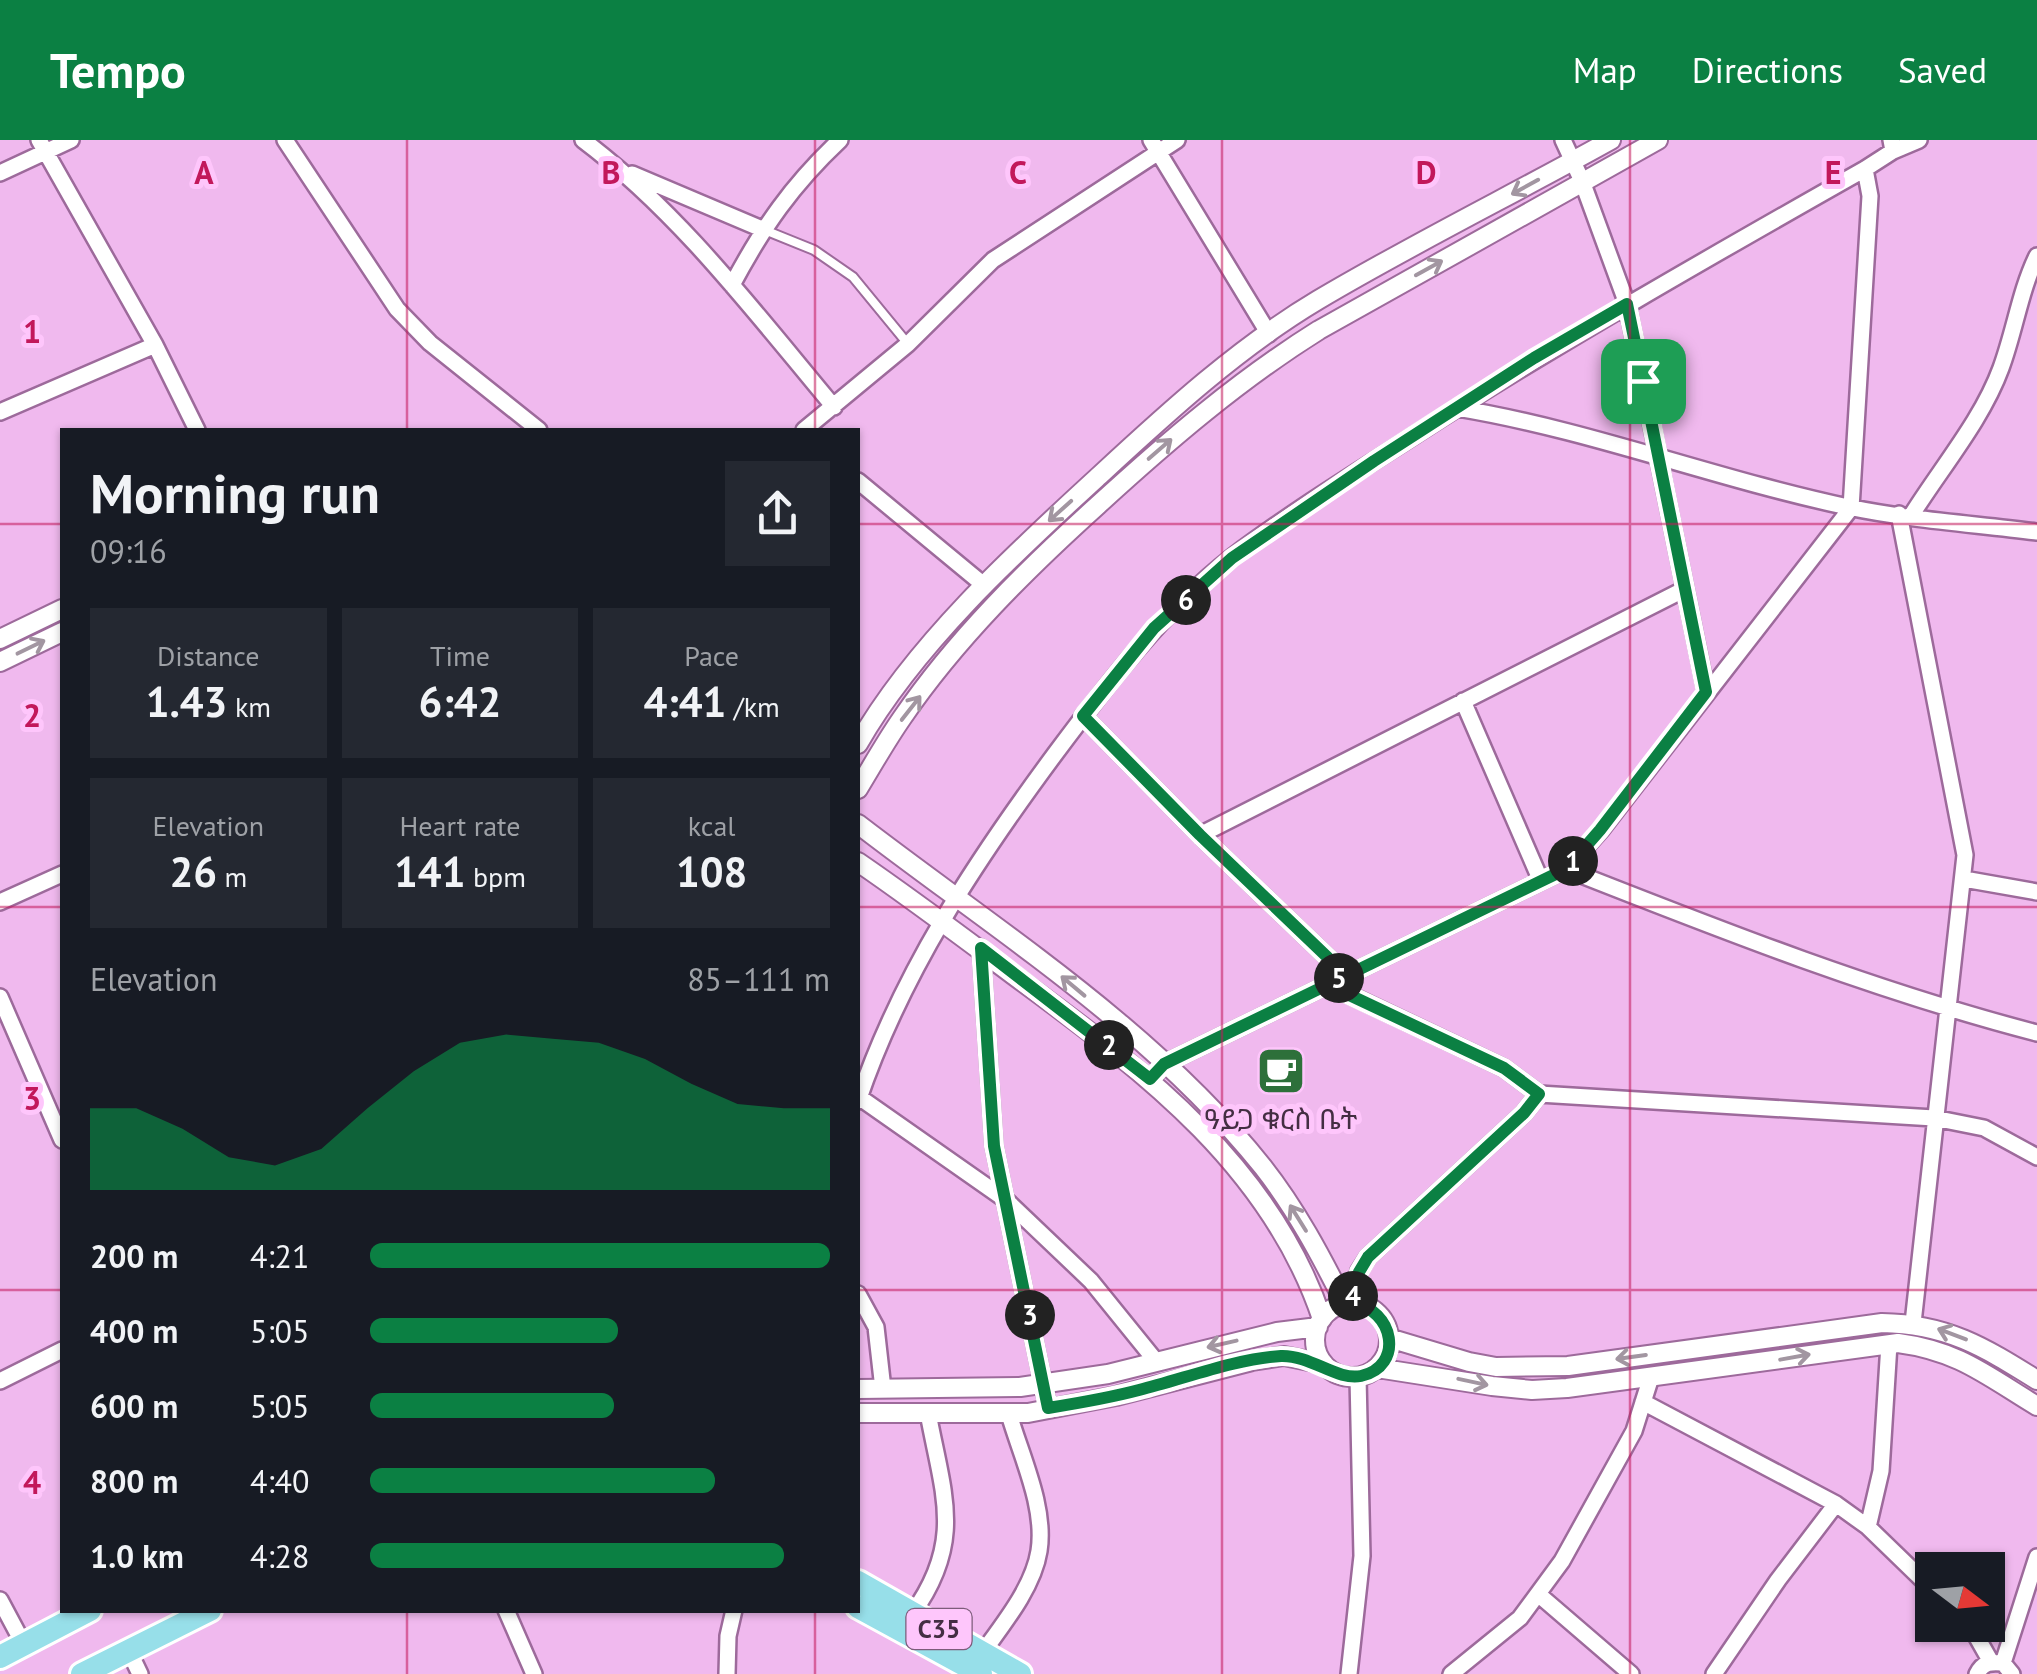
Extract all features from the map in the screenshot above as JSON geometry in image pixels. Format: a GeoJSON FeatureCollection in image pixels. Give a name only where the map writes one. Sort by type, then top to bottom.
{"type":"FeatureCollection","features":[{"type":"Feature","properties":{"kind":"main road","name":"C35"},"geometry":{"type":"LineString","coordinates":[[860,1583],[912,1614],[978,1665]]}},
{"type":"Feature","properties":{"kind":"main road","name":"C35"},"geometry":{"type":"LineString","coordinates":[[860,1608],[978,1665],[1020,1674]]}},
{"type":"Feature","properties":{"kind":"main road"},"geometry":{"type":"LineString","coordinates":[[0,1657],[84,1613]]}},
{"type":"Feature","properties":{"kind":"main road"},"geometry":{"type":"LineString","coordinates":[[82,1674],[204,1613]]}},
{"type":"Feature","properties":{"kind":"street"},"geometry":{"type":"LineString","coordinates":[[0,173],[42,146],[72,140]]}},
{"type":"Feature","properties":{"kind":"street"},"geometry":{"type":"LineString","coordinates":[[285,140],[397,309],[430,344],[536,428]]}},
{"type":"Feature","properties":{"kind":"street"},"geometry":{"type":"LineString","coordinates":[[583,140],[624,171],[732,285],[834,406]]}},
{"type":"Feature","properties":{"kind":"street"},"geometry":{"type":"LineString","coordinates":[[732,285],[762,229],[806,172],[840,140]]}},
{"type":"Feature","properties":{"kind":"street"},"geometry":{"type":"LineString","coordinates":[[806,428],[908,344],[993,260],[1156,146],[1177,140]]}},
{"type":"Feature","properties":{"kind":"street"},"geometry":{"type":"LineString","coordinates":[[1563,140],[1627,304],[1706,692]]}},
{"type":"Feature","properties":{"kind":"street"},"geometry":{"type":"LineString","coordinates":[[860,741],[919,659],[985,586],[1184,398],[1316,301],[1611,140]]}},
{"type":"Feature","properties":{"kind":"street"},"geometry":{"type":"LineString","coordinates":[[860,786],[904,716],[994,606],[1051,547],[1202,412],[1277,356],[1658,140]]}},
{"type":"Feature","properties":{"kind":"street"},"geometry":{"type":"LineString","coordinates":[[860,1093],[874,1051],[905,985],[955,895],[1083,716],[1154,628],[1232,558],[1457,408],[1627,304],[1865,169],[1892,146],[1919,140]]}},
{"type":"Feature","properties":{"kind":"street"},"geometry":{"type":"LineString","coordinates":[[42,146],[155,346],[195,428]]}},
{"type":"Feature","properties":{"kind":"street"},"geometry":{"type":"LineString","coordinates":[[1156,146],[1269,334]]}},
{"type":"Feature","properties":{"kind":"street"},"geometry":{"type":"LineString","coordinates":[[1150,1079],[1164,1064],[1566,869],[1600,830],[1850,508],[1870,196],[1865,169]]}},
{"type":"Feature","properties":{"kind":"street"},"geometry":{"type":"LineString","coordinates":[[624,171],[762,229]]}},
{"type":"Feature","properties":{"kind":"street"},"geometry":{"type":"LineString","coordinates":[[1913,1324],[1965,855],[1905,515],[1975,418],[2000,372],[2024,283],[2037,256]]}},
{"type":"Feature","properties":{"kind":"street"},"geometry":{"type":"LineString","coordinates":[[0,412],[155,346]]}},
{"type":"Feature","properties":{"kind":"street"},"geometry":{"type":"LineString","coordinates":[[1457,408],[1570,430],[1658,458],[1850,508],[2037,532]]}},
{"type":"Feature","properties":{"kind":"street"},"geometry":{"type":"LineString","coordinates":[[1100,475],[1115,489]]}},
{"type":"Feature","properties":{"kind":"street"},"geometry":{"type":"LineString","coordinates":[[860,483],[985,586]]}},
{"type":"Feature","properties":{"kind":"street"},"geometry":{"type":"LineString","coordinates":[[1200,835],[1685,589]]}},
{"type":"Feature","properties":{"kind":"street"},"geometry":{"type":"LineString","coordinates":[[0,639],[60,610]]}},
{"type":"Feature","properties":{"kind":"street"},"geometry":{"type":"LineString","coordinates":[[0,662],[60,633]]}},
{"type":"Feature","properties":{"kind":"street"},"geometry":{"type":"LineString","coordinates":[[1464,701],[1541,881]]}},
{"type":"Feature","properties":{"kind":"street"},"geometry":{"type":"LineString","coordinates":[[1083,716],[1346,975]]}},
{"type":"Feature","properties":{"kind":"street"},"geometry":{"type":"LineString","coordinates":[[860,825],[1059,974],[1164,1064],[1264,1168],[1298,1216],[1349,1303],[1373,1309],[1381,1317],[1389,1338],[1384,1359],[1377,1368],[1358,1377],[1340,1375],[1324,1364],[1284,1356],[1116,1396],[1008,1414],[860,1413]]}},
{"type":"Feature","properties":{"kind":"street"},"geometry":{"type":"LineString","coordinates":[[860,863],[981,948],[1150,1079],[1214,1141],[1260,1196],[1308,1276],[1320,1323],[1315,1340],[1324,1364]]}},
{"type":"Feature","properties":{"kind":"street"},"geometry":{"type":"LineString","coordinates":[[1566,869],[1798,960],[1949,1010],[2037,1033]]}},
{"type":"Feature","properties":{"kind":"street"},"geometry":{"type":"LineString","coordinates":[[0,902],[60,875]]}},
{"type":"Feature","properties":{"kind":"street"},"geometry":{"type":"LineString","coordinates":[[1964,879],[2037,892]]}},
{"type":"Feature","properties":{"kind":"street"},"geometry":{"type":"LineString","coordinates":[[981,948],[994,1146],[1048,1408]]}},
{"type":"Feature","properties":{"kind":"street"},"geometry":{"type":"LineString","coordinates":[[1326,984],[1504,1068],[1539,1094],[1934,1118],[1984,1128],[2037,1156]]}},
{"type":"Feature","properties":{"kind":"street"},"geometry":{"type":"LineString","coordinates":[[0,997],[60,1135]]}},
{"type":"Feature","properties":{"kind":"street"},"geometry":{"type":"LineString","coordinates":[[860,1389],[1045,1384],[1108,1374],[1320,1323],[1349,1303],[1368,1257],[1524,1113],[1539,1094]]}},
{"type":"Feature","properties":{"kind":"street"},"geometry":{"type":"LineString","coordinates":[[860,1100],[1006,1200],[1091,1281],[1155,1360]]}},
{"type":"Feature","properties":{"kind":"street"},"geometry":{"type":"LineString","coordinates":[[860,1298],[876,1327],[882,1389]]}},
{"type":"Feature","properties":{"kind":"street"},"geometry":{"type":"LineString","coordinates":[[1389,1338],[1469,1362],[1533,1368],[1882,1323],[1913,1324],[1958,1335],[2037,1380]]}},
{"type":"Feature","properties":{"kind":"street"},"geometry":{"type":"LineString","coordinates":[[1377,1368],[1532,1390],[1889,1344],[1933,1348],[1962,1360],[2037,1406]]}},
{"type":"Feature","properties":{"kind":"street"},"geometry":{"type":"LineString","coordinates":[[1868,1527],[1882,1472],[1889,1344]]}},
{"type":"Feature","properties":{"kind":"street"},"geometry":{"type":"LineString","coordinates":[[0,1380],[60,1351]]}},
{"type":"Feature","properties":{"kind":"street"},"geometry":{"type":"LineString","coordinates":[[1349,1674],[1362,1556],[1358,1377]]}},
{"type":"Feature","properties":{"kind":"street"},"geometry":{"type":"LineString","coordinates":[[1451,1674],[1520,1618],[1562,1561],[1634,1431],[1651,1377]]}},
{"type":"Feature","properties":{"kind":"street"},"geometry":{"type":"LineString","coordinates":[[1643,1402],[1836,1504],[1868,1527],[1915,1573]]}},
{"type":"Feature","properties":{"kind":"street"},"geometry":{"type":"LineString","coordinates":[[912,1614],[937,1576],[947,1538],[947,1517],[928,1413]]}},
{"type":"Feature","properties":{"kind":"street"},"geometry":{"type":"LineString","coordinates":[[978,1665],[1023,1591],[1039,1551],[1038,1512],[1008,1414]]}},
{"type":"Feature","properties":{"kind":"street"},"geometry":{"type":"LineString","coordinates":[[1714,1674],[1836,1504]]}},
{"type":"Feature","properties":{"kind":"street"},"geometry":{"type":"LineString","coordinates":[[2002,1666],[2037,1557]]}},
{"type":"Feature","properties":{"kind":"street"},"geometry":{"type":"LineString","coordinates":[[1538,1594],[1631,1674]]}},
{"type":"Feature","properties":{"kind":"street"},"geometry":{"type":"LineString","coordinates":[[0,1600],[24,1645]]}},
{"type":"Feature","properties":{"kind":"street"},"geometry":{"type":"LineString","coordinates":[[507,1613],[534,1674]]}},
{"type":"Feature","properties":{"kind":"street"},"geometry":{"type":"LineString","coordinates":[[726,1674],[733,1613]]}},
{"type":"Feature","properties":{"kind":"street"},"geometry":{"type":"LineString","coordinates":[[1983,1642],[2002,1666]]}},
{"type":"Feature","properties":{"kind":"street"},"geometry":{"type":"LineString","coordinates":[[129,1651],[140,1674]]}},
{"type":"Feature","properties":{"kind":"street"},"geometry":{"type":"LineString","coordinates":[[1977,1674],[1981,1667],[2002,1666]]}},
{"type":"Feature","properties":{"kind":"lane"},"geometry":{"type":"LineString","coordinates":[[762,229],[814,250],[853,277],[908,344]]}},
{"type":"Feature","properties":{"kind":"place","name":"ዓይጋ ቁርስ ቤት"},"geometry":{"type":"Point","coordinates":[1281,1071]}},
{"type":"Feature","properties":{"kind":"route"},"geometry":{"type":"LineString","coordinates":[[1643,381],[1627,304],[1534,358],[1232,558],[1154,628],[1083,716],[1200,835],[1346,975],[1326,984],[1504,1068],[1539,1094],[1524,1113],[1368,1257],[1359,1272],[1352,1303],[1373,1309],[1387,1326],[1389,1338],[1384,1359],[1368,1374],[1348,1377],[1324,1364],[1284,1356],[1048,1408],[994,1146],[981,948],[1150,1079],[1164,1064],[1326,984],[1566,869],[1706,692],[1643,381]]}}]}
